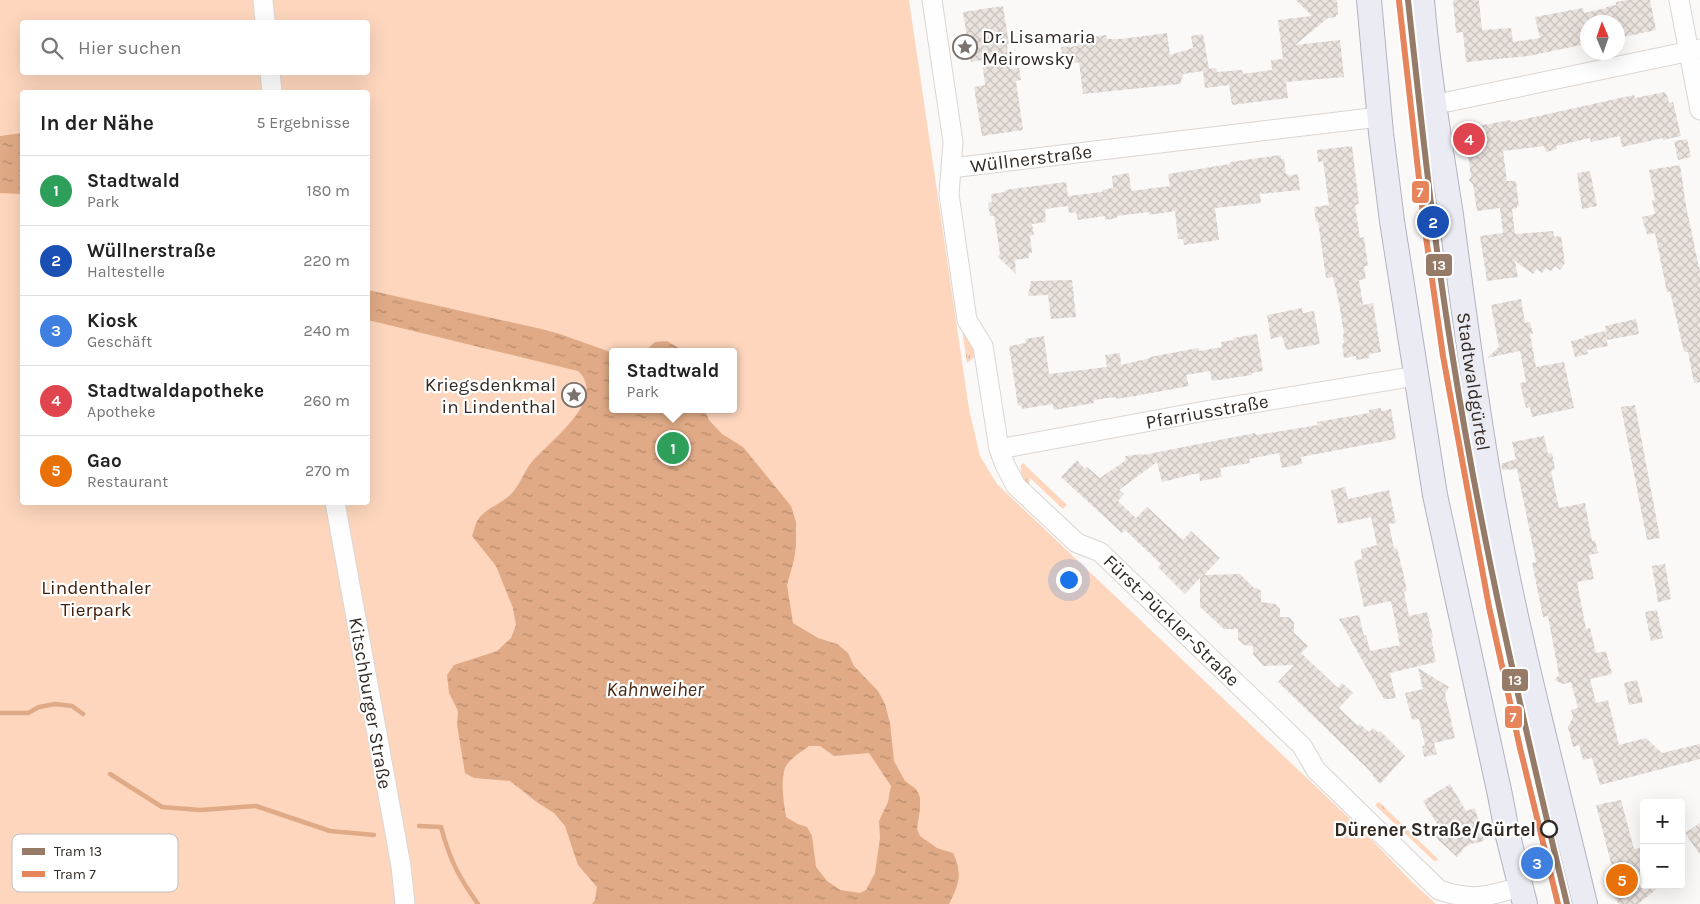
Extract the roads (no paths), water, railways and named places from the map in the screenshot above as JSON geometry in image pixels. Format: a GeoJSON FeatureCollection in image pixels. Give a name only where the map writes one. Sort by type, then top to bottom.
{"type":"FeatureCollection","features":[{"type":"Feature","properties":{"kind":"main road"},"geometry":{"type":"LineString","coordinates":[[1369,0],[1379,117],[1392,221],[1435,495],[1507,832],[1523,895]]}},
{"type":"Feature","properties":{"kind":"main road","name":"Stadtwaldgürtel"},"geometry":{"type":"LineString","coordinates":[[1422,0],[1434,103],[1469,352],[1491,490],[1514,605],[1585,904]]}},
{"type":"Feature","properties":{"kind":"street"},"geometry":{"type":"LineString","coordinates":[[263,0],[265,20]]}},
{"type":"Feature","properties":{"kind":"street","name":"Fürst-Pückler-Straße"},"geometry":{"type":"LineString","coordinates":[[932,0],[953,142],[949,194],[967,320],[983,346],[999,449],[1016,486],[1077,543],[1100,552],[1248,693],[1302,746],[1316,770],[1439,890],[1460,897],[1523,895]]}},
{"type":"Feature","properties":{"kind":"street"},"geometry":{"type":"LineString","coordinates":[[1679,0],[1694,50],[1700,110]]}},
{"type":"Feature","properties":{"kind":"street"},"geometry":{"type":"LineString","coordinates":[[1434,103],[1447,102],[1694,50]]}},
{"type":"Feature","properties":{"kind":"street"},"geometry":{"type":"LineString","coordinates":[[270,75],[272,90]]}},
{"type":"Feature","properties":{"kind":"street","name":"Wüllnerstraße"},"geometry":{"type":"LineString","coordinates":[[951,168],[1379,117]]}},
{"type":"Feature","properties":{"kind":"street","name":"Pfarriusstraße"},"geometry":{"type":"LineString","coordinates":[[999,449],[1205,411],[1416,376]]}},
{"type":"Feature","properties":{"kind":"street","name":"Kitschburger Straße"},"geometry":{"type":"LineString","coordinates":[[336,505],[401,866],[405,904]]}},
{"type":"Feature","properties":{"kind":"water"},"geometry":{"type":"Polygon","coordinates":[[[20,133],[20,194],[0,193],[0,136],[20,133]]]}},
{"type":"Feature","properties":{"kind":"water","name":"Kahnweiher"},"geometry":{"type":"Polygon","coordinates":[[[370,290],[537,328],[609,352],[609,413],[706,413],[709,420],[722,434],[743,447],[791,506],[796,522],[794,560],[787,585],[793,623],[818,638],[837,644],[848,653],[854,666],[878,691],[885,704],[890,723],[894,761],[905,781],[916,789],[920,797],[917,829],[920,836],[937,848],[953,853],[956,860],[959,879],[949,904],[592,904],[595,900],[597,887],[578,865],[565,826],[554,813],[510,781],[474,778],[465,773],[457,725],[458,711],[449,693],[447,675],[454,665],[497,651],[511,638],[516,625],[513,608],[496,566],[472,536],[480,517],[513,491],[531,463],[561,433],[581,408],[586,395],[586,382],[578,371],[370,320],[370,290]],[[809,746],[787,764],[783,786],[786,817],[807,827],[812,836],[816,867],[827,881],[840,890],[860,893],[866,890],[875,873],[880,838],[879,821],[888,802],[891,786],[869,753],[834,756],[820,746],[809,746]]]}},
{"type":"Feature","properties":{"kind":"water"},"geometry":{"type":"Polygon","coordinates":[[[667,341],[678,348],[648,348],[655,342],[667,341]]]}},
{"type":"Feature","properties":{"kind":"waterway"},"geometry":{"type":"LineString","coordinates":[[0,713],[28,713],[39,707],[55,704],[72,706],[83,714]]}},
{"type":"Feature","properties":{"kind":"waterway"},"geometry":{"type":"LineString","coordinates":[[110,774],[162,807],[200,810],[256,806],[330,831],[374,835]]}},
{"type":"Feature","properties":{"kind":"waterway"},"geometry":{"type":"LineString","coordinates":[[419,826],[441,827],[455,867],[478,904]]}},
{"type":"Feature","properties":{"kind":"tram line","name":"13"},"geometry":{"type":"LineString","coordinates":[[1408,0],[1439,265],[1463,422],[1504,629],[1567,904]]}},
{"type":"Feature","properties":{"kind":"tram line","name":"7"},"geometry":{"type":"LineString","coordinates":[[1399,1],[1424,223],[1443,356],[1489,607],[1520,748],[1558,904]]}},
{"type":"Feature","properties":{"kind":"place","name":"Dr. Lisamaria Meirowsky"},"geometry":{"type":"Point","coordinates":[965,47]}},
{"type":"Feature","properties":{"kind":"place","name":"Stadtwaldapotheke"},"geometry":{"type":"Point","coordinates":[1469,139]}},
{"type":"Feature","properties":{"kind":"place","name":"Wüllnerstraße"},"geometry":{"type":"Point","coordinates":[1433,222]}},
{"type":"Feature","properties":{"kind":"place","name":"Kriegsdenkmal in Lindenthal"},"geometry":{"type":"Point","coordinates":[574,395]}},
{"type":"Feature","properties":{"kind":"place","name":"Stadtwald"},"geometry":{"type":"Point","coordinates":[673,448]}},
{"type":"Feature","properties":{"kind":"place","name":"Dürener Straße/Gürtel"},"geometry":{"type":"Point","coordinates":[1549,829]}},
{"type":"Feature","properties":{"kind":"place","name":"Kiosk"},"geometry":{"type":"Point","coordinates":[1537,863]}},
{"type":"Feature","properties":{"kind":"place","name":"Gao"},"geometry":{"type":"Point","coordinates":[1622,880]}},
{"type":"Feature","properties":{"kind":"park label","name":"Lindenthaler Tierpark"},"geometry":{"type":"Point","coordinates":[96,598]}}]}
